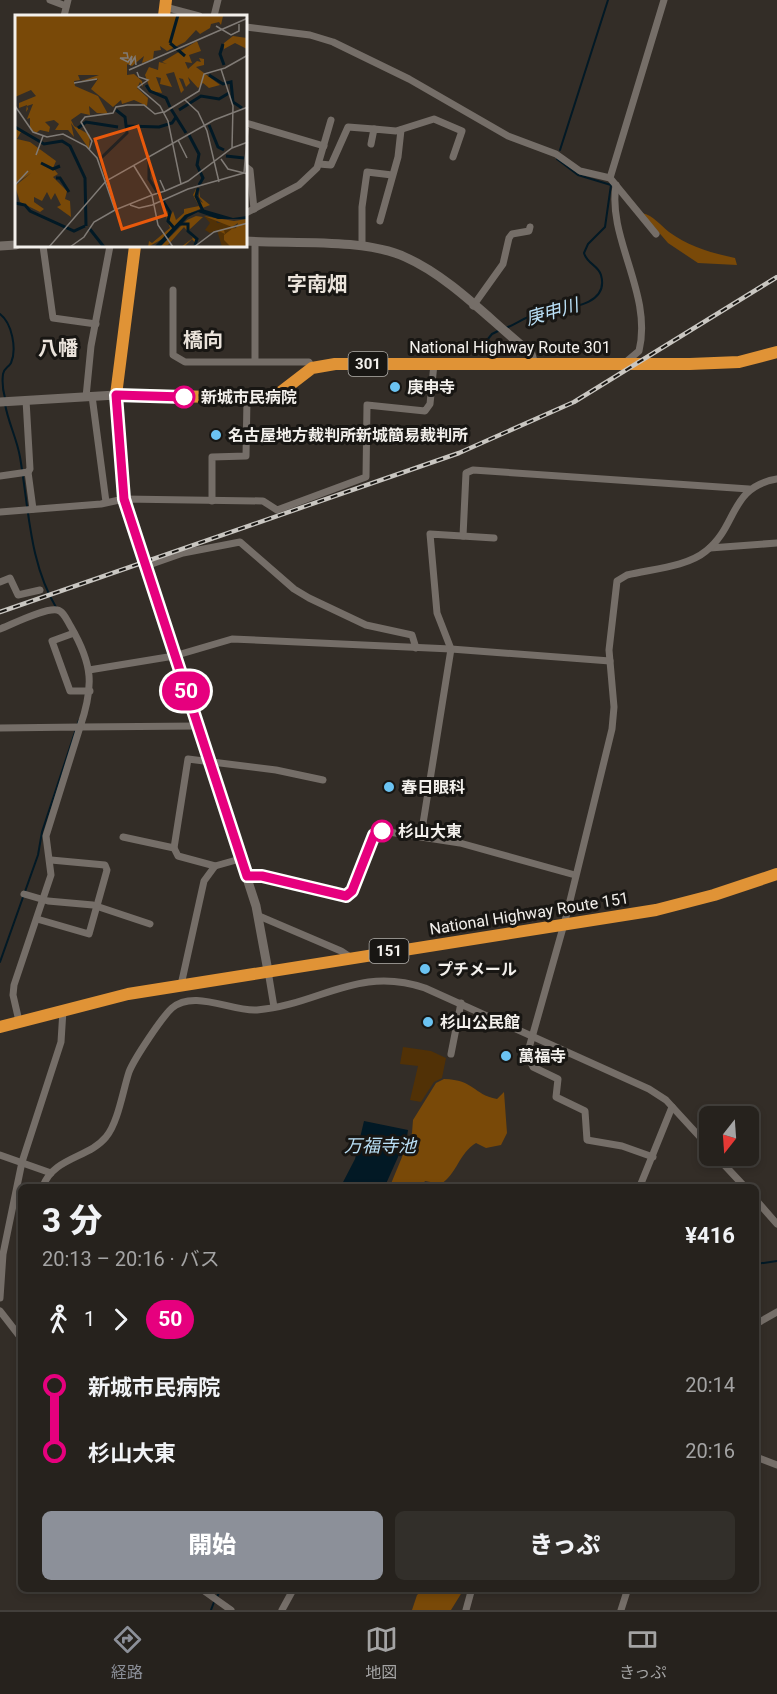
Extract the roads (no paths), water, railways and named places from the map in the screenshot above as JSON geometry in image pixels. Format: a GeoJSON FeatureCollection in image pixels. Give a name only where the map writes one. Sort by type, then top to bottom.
{"type":"FeatureCollection","features":[{"type":"Feature","properties":{"kind":"highway"},"geometry":{"type":"LineString","coordinates":[[116,395],[135,248]]}},
{"type":"Feature","properties":{"kind":"highway","name":"National Highway Route 301"},"geometry":{"type":"LineString","coordinates":[[116,395],[273,398],[312,368],[335,364],[534,365],[740,362],[777,352]]}},
{"type":"Feature","properties":{"kind":"highway","name":"National Highway Route 151"},"geometry":{"type":"LineString","coordinates":[[0,1026],[128,994],[181,984],[682,904],[777,874]]}},
{"type":"Feature","properties":{"kind":"street"},"geometry":{"type":"LineString","coordinates":[[50,0],[67,3]]}},
{"type":"Feature","properties":{"kind":"street"},"geometry":{"type":"LineString","coordinates":[[214,15],[218,0]]}},
{"type":"Feature","properties":{"kind":"street"},"geometry":{"type":"LineString","coordinates":[[610,178],[664,0]]}},
{"type":"Feature","properties":{"kind":"street"},"geometry":{"type":"LineString","coordinates":[[165,8],[195,15]]}},
{"type":"Feature","properties":{"kind":"street"},"geometry":{"type":"LineString","coordinates":[[248,27],[310,35],[333,42],[410,79],[508,136],[556,154],[580,171],[610,178],[630,206],[656,234]]}},
{"type":"Feature","properties":{"kind":"street"},"geometry":{"type":"LineString","coordinates":[[319,164],[331,165],[348,127],[401,130],[431,118],[462,131],[453,157]]}},
{"type":"Feature","properties":{"kind":"street"},"geometry":{"type":"LineString","coordinates":[[248,212],[299,185],[319,164],[331,120]]}},
{"type":"Feature","properties":{"kind":"street"},"geometry":{"type":"LineString","coordinates":[[248,124],[324,146]]}},
{"type":"Feature","properties":{"kind":"street"},"geometry":{"type":"LineString","coordinates":[[371,144],[374,129]]}},
{"type":"Feature","properties":{"kind":"street"},"geometry":{"type":"LineString","coordinates":[[380,221],[398,157],[401,130]]}},
{"type":"Feature","properties":{"kind":"street"},"geometry":{"type":"LineString","coordinates":[[248,168],[254,209]]}},
{"type":"Feature","properties":{"kind":"street"},"geometry":{"type":"LineString","coordinates":[[362,246],[362,207],[367,172],[392,175]]}},
{"type":"Feature","properties":{"kind":"street"},"geometry":{"type":"LineString","coordinates":[[616,185],[616,208],[636,285],[639,321],[639,351],[628,363]]}},
{"type":"Feature","properties":{"kind":"street"},"geometry":{"type":"LineString","coordinates":[[473,306],[503,264],[509,238],[512,234],[529,231],[530,227]]}},
{"type":"Feature","properties":{"kind":"street"},"geometry":{"type":"LineString","coordinates":[[255,361],[251,241],[362,246],[403,256],[421,265],[502,329],[531,354],[534,365]]}},
{"type":"Feature","properties":{"kind":"street"},"geometry":{"type":"LineString","coordinates":[[0,246],[15,245]]}},
{"type":"Feature","properties":{"kind":"street"},"geometry":{"type":"LineString","coordinates":[[43,248],[53,318],[96,324]]}},
{"type":"Feature","properties":{"kind":"street"},"geometry":{"type":"LineString","coordinates":[[106,502],[89,397],[96,324],[110,248]]}},
{"type":"Feature","properties":{"kind":"street"},"geometry":{"type":"LineString","coordinates":[[173,290],[172,355],[185,362],[309,362],[312,368]]}},
{"type":"Feature","properties":{"kind":"street"},"geometry":{"type":"LineString","coordinates":[[0,512],[101,504],[124,499],[263,501],[277,510],[366,477],[367,405],[425,411],[430,404],[434,364]]}},
{"type":"Feature","properties":{"kind":"street"},"geometry":{"type":"LineString","coordinates":[[3,402],[116,395],[124,499],[259,916],[273,1007]]}},
{"type":"Feature","properties":{"kind":"street"},"geometry":{"type":"LineString","coordinates":[[212,501],[212,457],[246,456],[247,398]]}},
{"type":"Feature","properties":{"kind":"street"},"geometry":{"type":"LineString","coordinates":[[0,476],[30,469],[26,400]]}},
{"type":"Feature","properties":{"kind":"street"},"geometry":{"type":"LineString","coordinates":[[463,536],[466,473],[473,470],[749,489]]}},
{"type":"Feature","properties":{"kind":"street"},"geometry":{"type":"LineString","coordinates":[[24,472],[29,509]]}},
{"type":"Feature","properties":{"kind":"street"},"geometry":{"type":"LineString","coordinates":[[654,1157],[622,1146],[587,1140],[585,1111],[561,1102],[556,1097],[558,1079],[533,1067],[527,1059],[612,729],[614,706],[610,661],[617,581],[627,575],[700,556],[710,548],[749,489],[761,482],[777,479]]}},
{"type":"Feature","properties":{"kind":"street"},"geometry":{"type":"LineString","coordinates":[[420,836],[451,649],[437,612],[430,534],[494,538]]}},
{"type":"Feature","properties":{"kind":"street"},"geometry":{"type":"LineString","coordinates":[[146,566],[183,553],[240,542],[294,589],[366,625],[412,635],[416,648]]}},
{"type":"Feature","properties":{"kind":"street"},"geometry":{"type":"LineString","coordinates":[[710,548],[777,543]]}},
{"type":"Feature","properties":{"kind":"street"},"geometry":{"type":"LineString","coordinates":[[0,582],[10,578],[18,595],[40,590]]}},
{"type":"Feature","properties":{"kind":"street"},"geometry":{"type":"LineString","coordinates":[[0,628],[57,610],[72,634],[89,670],[87,691],[46,836],[51,860],[51,875],[14,985],[14,1005],[20,1021]]}},
{"type":"Feature","properties":{"kind":"street"},"geometry":{"type":"LineString","coordinates":[[72,634],[52,641],[70,691],[87,691]]}},
{"type":"Feature","properties":{"kind":"street"},"geometry":{"type":"LineString","coordinates":[[89,670],[174,656],[232,639],[451,649],[610,661]]}},
{"type":"Feature","properties":{"kind":"street"},"geometry":{"type":"LineString","coordinates":[[0,728],[198,726]]}},
{"type":"Feature","properties":{"kind":"street"},"geometry":{"type":"LineString","coordinates":[[240,859],[215,866],[178,856],[174,848],[188,759],[276,770],[323,780]]}},
{"type":"Feature","properties":{"kind":"street"},"geometry":{"type":"LineString","coordinates":[[247,876],[262,876],[346,896],[352,891],[377,831],[460,843],[575,875]]}},
{"type":"Feature","properties":{"kind":"street"},"geometry":{"type":"LineString","coordinates":[[123,837],[174,848]]}},
{"type":"Feature","properties":{"kind":"street"},"geometry":{"type":"LineString","coordinates":[[36,919],[90,934],[106,870],[105,865],[51,860]]}},
{"type":"Feature","properties":{"kind":"street"},"geometry":{"type":"LineString","coordinates":[[181,984],[204,881],[215,866]]}},
{"type":"Feature","properties":{"kind":"street"},"geometry":{"type":"LineString","coordinates":[[24,894],[43,900],[97,906],[150,924]]}},
{"type":"Feature","properties":{"kind":"street"},"geometry":{"type":"LineString","coordinates":[[259,916],[350,957]]}},
{"type":"Feature","properties":{"kind":"street"},"geometry":{"type":"LineString","coordinates":[[44,1184],[51,1173],[106,1137],[134,1061],[172,1008],[189,1001],[250,1011],[297,1003],[343,986],[387,980],[411,983],[461,1003],[650,1089],[672,1107],[699,1136]]}},
{"type":"Feature","properties":{"kind":"street"},"geometry":{"type":"LineString","coordinates":[[451,1054],[461,1003]]}},
{"type":"Feature","properties":{"kind":"street"},"geometry":{"type":"LineString","coordinates":[[0,1298],[3,1254],[22,1162],[61,1042],[63,1010]]}},
{"type":"Feature","properties":{"kind":"street"},"geometry":{"type":"LineString","coordinates":[[641,1184],[654,1157],[672,1107]]}},
{"type":"Feature","properties":{"kind":"street"},"geometry":{"type":"LineString","coordinates":[[0,1155],[51,1173]]}},
{"type":"Feature","properties":{"kind":"street"},"geometry":{"type":"LineString","coordinates":[[725,1166],[742,1184]]}},
{"type":"Feature","properties":{"kind":"street"},"geometry":{"type":"LineString","coordinates":[[759,1203],[777,1224]]}},
{"type":"Feature","properties":{"kind":"street"},"geometry":{"type":"LineString","coordinates":[[0,1311],[18,1334]]}},
{"type":"Feature","properties":{"kind":"street"},"geometry":{"type":"LineString","coordinates":[[759,1322],[777,1312]]}},
{"type":"Feature","properties":{"kind":"street"},"geometry":{"type":"LineString","coordinates":[[759,1459],[777,1464]]}},
{"type":"Feature","properties":{"kind":"street"},"geometry":{"type":"LineString","coordinates":[[205,1592],[231,1610]]}},
{"type":"Feature","properties":{"kind":"street"},"geometry":{"type":"LineString","coordinates":[[282,1610],[292,1592]]}},
{"type":"Feature","properties":{"kind":"street"},"geometry":{"type":"LineString","coordinates":[[466,1610],[471,1592]]}},
{"type":"Feature","properties":{"kind":"street"},"geometry":{"type":"LineString","coordinates":[[621,1610],[627,1592]]}},
{"type":"Feature","properties":{"kind":"water","name":"万福寺池"},"geometry":{"type":"Polygon","coordinates":[[[364,1121],[408,1130],[386,1184],[342,1184],[355,1159],[364,1121]]]}},
{"type":"Feature","properties":{"kind":"waterway","name":"庚申川"},"geometry":{"type":"LineString","coordinates":[[560,150],[608,0]]}},
{"type":"Feature","properties":{"kind":"waterway","name":"庚申川"},"geometry":{"type":"LineString","coordinates":[[506,328],[536,314],[590,301],[598,295],[602,286],[600,272],[584,253],[588,244],[605,227],[611,185],[578,175],[557,159]]}},
{"type":"Feature","properties":{"kind":"waterway"},"geometry":{"type":"LineString","coordinates":[[0,314],[8,323],[14,351],[11,363],[3,374],[5,398]]}},
{"type":"Feature","properties":{"kind":"waterway","name":"庚申川"},"geometry":{"type":"LineString","coordinates":[[475,355],[492,334],[500,330]]}},
{"type":"Feature","properties":{"kind":"waterway"},"geometry":{"type":"LineString","coordinates":[[5,404],[20,457],[35,554],[57,609]]}},
{"type":"Feature","properties":{"kind":"waterway"},"geometry":{"type":"LineString","coordinates":[[0,962],[38,855],[42,832],[79,720]]}},
{"type":"Feature","properties":{"kind":"waterway"},"geometry":{"type":"LineString","coordinates":[[759,1264],[777,1261]]}},
{"type":"Feature","properties":{"kind":"waterway"},"geometry":{"type":"LineString","coordinates":[[217,1597],[219,1592]]}},
{"type":"Feature","properties":{"kind":"waterway"},"geometry":{"type":"LineString","coordinates":[[211,1610],[214,1602]]}},
{"type":"Feature","properties":{"kind":"railway"},"geometry":{"type":"LineString","coordinates":[[0,612],[459,453],[574,402],[777,277]]}},
{"type":"Feature","properties":{"kind":"place","name":"庚申寺"},"geometry":{"type":"Point","coordinates":[395,387]}},
{"type":"Feature","properties":{"kind":"place","name":"新城市民病院"},"geometry":{"type":"Point","coordinates":[184,397]}},
{"type":"Feature","properties":{"kind":"place","name":"名古屋地方裁判所新城簡易裁判所"},"geometry":{"type":"Point","coordinates":[216,435]}},
{"type":"Feature","properties":{"kind":"place","name":"春日眼科"},"geometry":{"type":"Point","coordinates":[389,787]}},
{"type":"Feature","properties":{"kind":"place","name":"杉山大東"},"geometry":{"type":"Point","coordinates":[382,831]}},
{"type":"Feature","properties":{"kind":"place","name":"プチメール"},"geometry":{"type":"Point","coordinates":[425,969]}},
{"type":"Feature","properties":{"kind":"place","name":"杉山公民館"},"geometry":{"type":"Point","coordinates":[428,1022]}},
{"type":"Feature","properties":{"kind":"place","name":"萬福寺"},"geometry":{"type":"Point","coordinates":[506,1056]}},
{"type":"Feature","properties":{"kind":"district","name":"字南畑"},"geometry":{"type":"Point","coordinates":[317,284]}},
{"type":"Feature","properties":{"kind":"district","name":"橋向"},"geometry":{"type":"Point","coordinates":[203,340]}},
{"type":"Feature","properties":{"kind":"district","name":"八幡"},"geometry":{"type":"Point","coordinates":[58,348]}}]}
